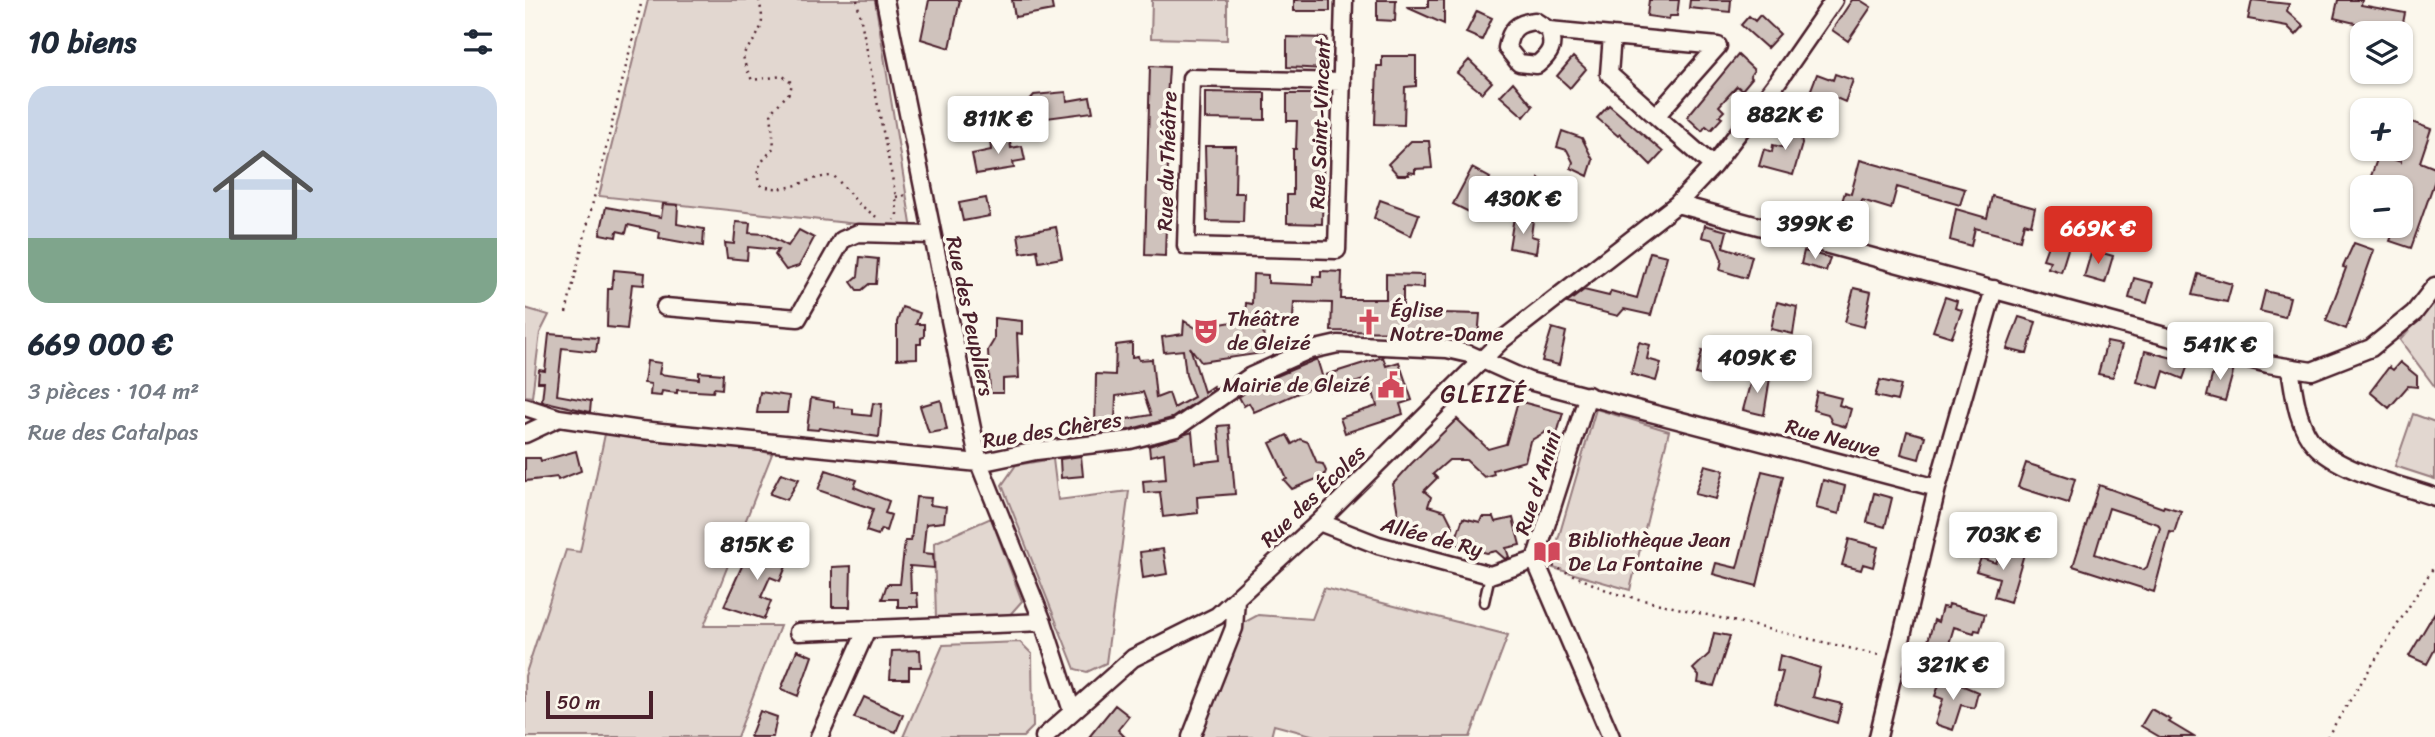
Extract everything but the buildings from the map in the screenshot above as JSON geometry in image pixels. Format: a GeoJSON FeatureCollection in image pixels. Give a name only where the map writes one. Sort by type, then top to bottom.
{"type":"FeatureCollection","features":[{"type":"Feature","properties":{"kind":"street","name":"Rue des Peupliers"},"geometry":{"type":"LineString","coordinates":[[885,0],[979,463],[1043,622],[1072,711]]}},
{"type":"Feature","properties":{"kind":"street","name":"Rue Saint-Vincent"},"geometry":{"type":"LineString","coordinates":[[1337,250],[1344,0]]}},
{"type":"Feature","properties":{"kind":"street"},"geometry":{"type":"LineString","coordinates":[[1480,361],[1502,340],[1677,204],[1713,166],[1778,81],[1834,0]]}},
{"type":"Feature","properties":{"kind":"street"},"geometry":{"type":"LineString","coordinates":[[1549,30],[1718,46],[1656,116]]}},
{"type":"Feature","properties":{"kind":"street"},"geometry":{"type":"LineString","coordinates":[[1612,36],[1609,74],[1713,166]]}},
{"type":"Feature","properties":{"kind":"street","name":"Rue du Théâtre"},"geometry":{"type":"LineString","coordinates":[[1337,250],[1186,246],[1191,78],[1342,82]]}},
{"type":"Feature","properties":{"kind":"street"},"geometry":{"type":"LineString","coordinates":[[1677,204],[2290,368],[2312,371],[2371,348],[2414,313],[2435,286]]}},
{"type":"Feature","properties":{"kind":"street"},"geometry":{"type":"LineString","coordinates":[[665,307],[797,318],[842,240],[858,233],[931,235]]}},
{"type":"Feature","properties":{"kind":"street"},"geometry":{"type":"LineString","coordinates":[[1883,735],[1897,659],[1937,488],[1994,289]]}},
{"type":"Feature","properties":{"kind":"street","name":"Rue des Chères"},"geometry":{"type":"LineString","coordinates":[[525,407],[559,418],[641,430],[979,463],[1036,451],[1130,440],[1176,428],[1251,376],[1307,351],[1338,344],[1447,349],[1469,354],[1480,361]]}},
{"type":"Feature","properties":{"kind":"street","name":"Rue Neuve"},"geometry":{"type":"LineString","coordinates":[[1480,361],[1529,381],[1937,488]]}},
{"type":"Feature","properties":{"kind":"street","name":"Rue des Écoles"},"geometry":{"type":"LineString","coordinates":[[1044,737],[1133,658],[1217,616],[1319,522],[1480,361]]}},
{"type":"Feature","properties":{"kind":"street"},"geometry":{"type":"LineString","coordinates":[[2290,368],[2298,410],[2314,444],[2337,462],[2435,497]]}},
{"type":"Feature","properties":{"kind":"street","name":"Rue d'Anini"},"geometry":{"type":"LineString","coordinates":[[1588,395],[1535,560],[1611,737]]}},
{"type":"Feature","properties":{"kind":"street"},"geometry":{"type":"LineString","coordinates":[[525,434],[559,418]]}},
{"type":"Feature","properties":{"kind":"street","name":"Allée de Ry"},"geometry":{"type":"LineString","coordinates":[[1319,522],[1377,550],[1490,575],[1535,560]]}},
{"type":"Feature","properties":{"kind":"street"},"geometry":{"type":"LineString","coordinates":[[1191,737],[1234,628],[1235,599]]}},
{"type":"Feature","properties":{"kind":"street"},"geometry":{"type":"LineString","coordinates":[[798,632],[1043,622]]}},
{"type":"Feature","properties":{"kind":"street"},"geometry":{"type":"LineString","coordinates":[[819,737],[867,629]]}},
{"type":"Feature","properties":{"kind":"lane"},"geometry":{"type":"LineString","coordinates":[[1484,602],[1490,575]]}},
{"type":"Feature","properties":{"kind":"path"},"geometry":{"type":"LineString","coordinates":[[566,313],[642,0]]}},
{"type":"Feature","properties":{"kind":"path"},"geometry":{"type":"LineString","coordinates":[[759,0],[762,19],[760,30],[742,52],[742,61],[752,79],[783,76],[792,83],[790,92],[771,111],[774,147],[758,164],[756,175],[760,185],[776,191],[790,189],[816,176],[834,176],[870,214],[882,220],[894,221],[897,214],[896,197],[857,0]]}},
{"type":"Feature","properties":{"kind":"path"},"geometry":{"type":"LineString","coordinates":[[1535,560],[1613,593],[1897,659]]}},
{"type":"Feature","properties":{"kind":"path"},"geometry":{"type":"LineString","coordinates":[[2326,737],[2435,565]]}},
{"type":"Feature","properties":{"kind":"shaded area"},"geometry":{"type":"Polygon","coordinates":[[[648,0],[875,0],[912,230],[599,196],[648,0]]]}},
{"type":"Feature","properties":{"kind":"shaded area"},"geometry":{"type":"Polygon","coordinates":[[[1152,0],[1227,0],[1227,40],[1151,38],[1152,0]]]}},
{"type":"Feature","properties":{"kind":"shaded area"},"geometry":{"type":"Polygon","coordinates":[[[2435,302],[2435,387],[2400,340],[2435,302]]]}},
{"type":"Feature","properties":{"kind":"shaded area"},"geometry":{"type":"Polygon","coordinates":[[[525,308],[549,315],[540,333],[532,397],[525,396],[525,308]]]}},
{"type":"Feature","properties":{"kind":"shaded area"},"geometry":{"type":"Polygon","coordinates":[[[1596,409],[1669,431],[1630,590],[1550,567],[1596,409]]]}},
{"type":"Feature","properties":{"kind":"shaded area"},"geometry":{"type":"Polygon","coordinates":[[[2413,414],[2435,422],[2435,479],[2395,466],[2413,414]]]}},
{"type":"Feature","properties":{"kind":"shaded area"},"geometry":{"type":"Polygon","coordinates":[[[605,434],[755,449],[772,454],[704,626],[780,626],[737,737],[525,737],[525,676],[566,550],[580,552],[605,434]]]}},
{"type":"Feature","properties":{"kind":"shaded area"},"geometry":{"type":"Polygon","coordinates":[[[1053,459],[1058,500],[1129,491],[1106,663],[1087,672],[1075,669],[1002,485],[1016,465],[1053,459]]]}},
{"type":"Feature","properties":{"kind":"shaded area"},"geometry":{"type":"Polygon","coordinates":[[[991,518],[1022,601],[1007,618],[936,620],[934,543],[991,518]]]}},
{"type":"Feature","properties":{"kind":"shaded area"},"geometry":{"type":"Polygon","coordinates":[[[1324,588],[1508,635],[1470,737],[1319,737],[1274,725],[1271,737],[1191,737],[1234,628],[1258,615],[1312,619],[1324,588]]]}},
{"type":"Feature","properties":{"kind":"shaded area"},"geometry":{"type":"Polygon","coordinates":[[[1020,642],[1032,654],[1033,727],[1023,737],[903,737],[943,645],[1020,642]]]}},
{"type":"Feature","properties":{"kind":"place","name":"Église Notre-Dame"},"geometry":{"type":"Point","coordinates":[1369,322]}},
{"type":"Feature","properties":{"kind":"place","name":"Théâtre de Gleizé"},"geometry":{"type":"Point","coordinates":[1206,331]}},
{"type":"Feature","properties":{"kind":"place","name":"Mairie de Gleizé"},"geometry":{"type":"Point","coordinates":[1391,385]}},
{"type":"Feature","properties":{"kind":"place","name":"Bibliothèque Jean De La Fontaine"},"geometry":{"type":"Point","coordinates":[1547,552]}},
{"type":"Feature","properties":{"kind":"district","name":"GLEIZÉ"},"geometry":{"type":"Point","coordinates":[1484,394]}}]}
